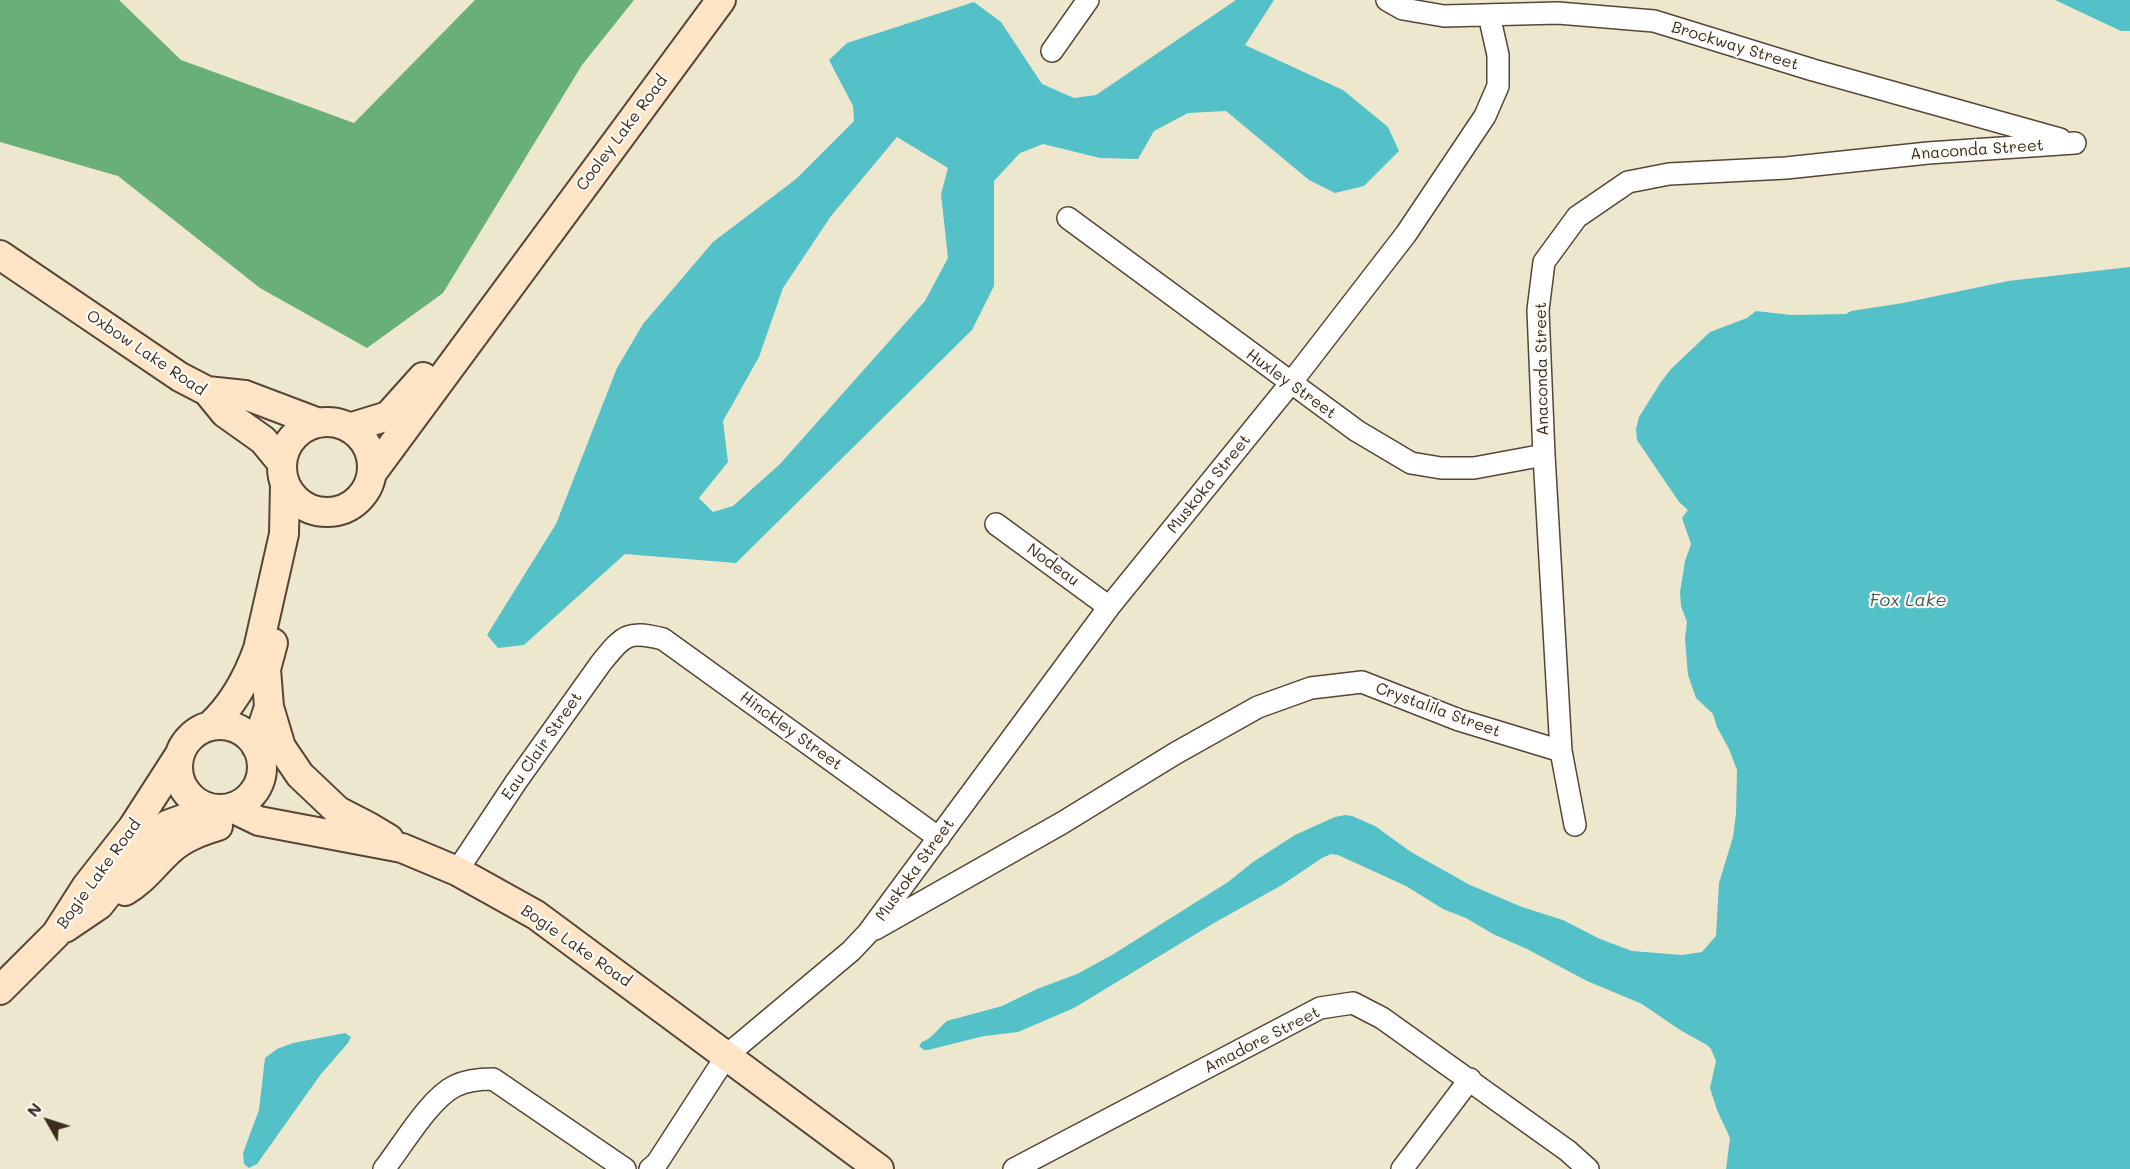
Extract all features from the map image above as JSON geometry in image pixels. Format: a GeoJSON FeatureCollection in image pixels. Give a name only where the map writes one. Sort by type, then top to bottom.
{"type":"FeatureCollection","features":[{"type":"Feature","properties":{"kind":"street","name":"Cooley Lake Road"},"geometry":{"type":"LineString","coordinates":[[372,473],[722,0]]}},
{"type":"Feature","properties":{"kind":"street"},"geometry":{"type":"LineString","coordinates":[[1052,51],[1088,0]]}},
{"type":"Feature","properties":{"kind":"street","name":"Brockway Street"},"geometry":{"type":"LineString","coordinates":[[1387,0],[1403,9],[1443,16],[1558,13],[1654,21],[1824,73],[2075,143]]}},
{"type":"Feature","properties":{"kind":"street","name":"Muskoka Street"},"geometry":{"type":"LineString","coordinates":[[650,1169],[657,1163],[727,1055],[851,951],[868,933],[1109,607],[1290,384],[1406,234],[1485,116],[1498,86],[1498,55],[1489,15]]}},
{"type":"Feature","properties":{"kind":"street","name":"Anaconda Street"},"geometry":{"type":"LineString","coordinates":[[1575,825],[1561,751],[1544,455],[1538,310],[1544,262],[1577,217],[1628,182],[1669,174],[1786,168],[1928,153],[2075,143]]}},
{"type":"Feature","properties":{"kind":"street","name":"Huxley Street"},"geometry":{"type":"LineString","coordinates":[[1068,218],[1290,384],[1357,431],[1411,463],[1441,468],[1474,468],[1544,455]]}},
{"type":"Feature","properties":{"kind":"street","name":"Oxbow Lake Road"},"geometry":{"type":"LineString","coordinates":[[0,255],[180,377],[207,391],[225,413],[263,440],[284,474]]}},
{"type":"Feature","properties":{"kind":"street","name":"Cooley Lake Road"},"geometry":{"type":"LineString","coordinates":[[349,428],[388,416],[523,267]]}},
{"type":"Feature","properties":{"kind":"street"},"geometry":{"type":"LineString","coordinates":[[207,391],[245,395],[320,423]]}},
{"type":"Feature","properties":{"kind":"street"},"geometry":{"type":"LineString","coordinates":[[269,707],[259,752],[262,772],[252,794],[243,802],[227,808],[209,808],[197,802],[187,793],[180,781],[178,767],[180,754],[186,741],[197,732],[210,726],[224,713],[253,664],[284,534],[283,455],[289,442],[299,431],[312,424],[327,422],[343,424],[356,432],[366,444],[372,458],[372,473],[368,488],[358,501],[346,509],[330,512],[317,512],[303,507],[292,497],[284,474]]}},
{"type":"Feature","properties":{"kind":"street"},"geometry":{"type":"LineString","coordinates":[[330,512],[312,523],[301,538],[266,669],[269,707],[281,747],[300,775],[338,811]]}},
{"type":"Feature","properties":{"kind":"street","name":"Nodeau"},"geometry":{"type":"LineString","coordinates":[[996,524],[1109,607]]}},
{"type":"Feature","properties":{"kind":"street","name":"Hinckley Street"},"geometry":{"type":"LineString","coordinates":[[640,633],[663,639],[939,838]]}},
{"type":"Feature","properties":{"kind":"street","name":"Eau Clair Street"},"geometry":{"type":"LineString","coordinates":[[457,871],[516,782],[601,663],[616,644],[640,633]]}},
{"type":"Feature","properties":{"kind":"street","name":"Crystalila Street"},"geometry":{"type":"LineString","coordinates":[[1215,731],[1258,707],[1311,688],[1362,682],[1459,720],[1561,751]]}},
{"type":"Feature","properties":{"kind":"street"},"geometry":{"type":"LineString","coordinates":[[210,726],[223,725],[236,728],[248,735],[276,778],[293,796],[313,805],[338,811],[369,826],[402,848]]}},
{"type":"Feature","properties":{"kind":"street","name":"Muskoka Street"},"geometry":{"type":"LineString","coordinates":[[868,933],[1062,824],[1215,731]]}},
{"type":"Feature","properties":{"kind":"street","name":"Bogie Lake Road"},"geometry":{"type":"LineString","coordinates":[[56,934],[86,887],[133,827],[180,754]]}},
{"type":"Feature","properties":{"kind":"street","name":"Bogie Lake Road"},"geometry":{"type":"LineString","coordinates":[[0,990],[56,934],[99,905],[153,836],[167,825],[197,814],[227,808],[259,820],[402,848],[457,871],[536,915],[879,1169]]}},
{"type":"Feature","properties":{"kind":"street"},"geometry":{"type":"LineString","coordinates":[[99,905],[135,885],[171,848],[190,836],[227,824],[259,820]]}},
{"type":"Feature","properties":{"kind":"street","name":"Amadore Street"},"geometry":{"type":"LineString","coordinates":[[1014,1169],[1320,1008],[1353,1003],[1382,1018],[1470,1079],[1568,1151],[1588,1169]]}},
{"type":"Feature","properties":{"kind":"street"},"geometry":{"type":"LineString","coordinates":[[384,1169],[438,1098],[456,1085],[485,1079],[493,1079],[624,1169]]}},
{"type":"Feature","properties":{"kind":"street"},"geometry":{"type":"LineString","coordinates":[[1402,1169],[1470,1079]]}},
{"type":"Feature","properties":{"kind":"green space"},"geometry":{"type":"Polygon","coordinates":[[[0,0],[119,0],[181,60],[354,123],[475,0],[634,0],[582,65],[443,293],[367,348],[260,288],[118,176],[0,142],[0,0]]]}},
{"type":"Feature","properties":{"kind":"water"},"geometry":{"type":"Polygon","coordinates":[[[1236,0],[1274,0],[1245,45],[1343,90],[1388,127],[1399,151],[1364,186],[1335,193],[1309,180],[1226,111],[1188,113],[1154,131],[1138,159],[1100,158],[1043,144],[1020,153],[994,181],[994,286],[972,330],[736,563],[625,554],[524,645],[498,648],[487,635],[556,524],[617,368],[643,324],[713,242],[796,179],[854,121],[853,106],[829,60],[847,43],[974,2],[1001,22],[1042,84],[1074,98],[1096,95],[1236,0]],[[897,137],[831,216],[783,288],[759,357],[723,421],[728,462],[699,498],[713,512],[733,506],[780,464],[925,301],[948,258],[941,194],[948,168],[897,137]]]}},
{"type":"Feature","properties":{"kind":"water"},"geometry":{"type":"Polygon","coordinates":[[[2055,0],[2130,0],[2130,31],[2121,31],[2055,0]]]}},
{"type":"Feature","properties":{"kind":"water","name":"Fox Lake"},"geometry":{"type":"Polygon","coordinates":[[[2130,267],[2130,1169],[1726,1169],[1730,1138],[1710,1088],[1716,1061],[1707,1045],[1642,1004],[1587,981],[1466,918],[1443,909],[1406,886],[1338,855],[1331,854],[1074,1008],[1018,1032],[984,1036],[928,1050],[919,1046],[947,1021],[1002,1006],[1037,989],[1077,974],[1112,955],[1228,882],[1253,862],[1295,835],[1335,817],[1345,815],[1375,826],[1411,852],[1470,885],[1522,907],[1563,920],[1600,939],[1632,951],[1682,955],[1702,952],[1716,936],[1719,883],[1733,837],[1736,814],[1737,770],[1713,714],[1696,698],[1688,675],[1685,639],[1687,622],[1681,606],[1680,592],[1685,561],[1691,544],[1682,518],[1688,510],[1679,502],[1637,440],[1636,429],[1639,417],[1671,369],[1710,332],[1747,318],[1756,311],[1791,315],[1846,314],[1851,311],[1903,303],[2008,281],[2130,267]]]}},
{"type":"Feature","properties":{"kind":"water"},"geometry":{"type":"Polygon","coordinates":[[[345,1033],[351,1037],[348,1043],[321,1074],[257,1164],[249,1168],[244,1164],[243,1153],[259,1110],[265,1058],[277,1049],[293,1043],[345,1033]]]}}]}
